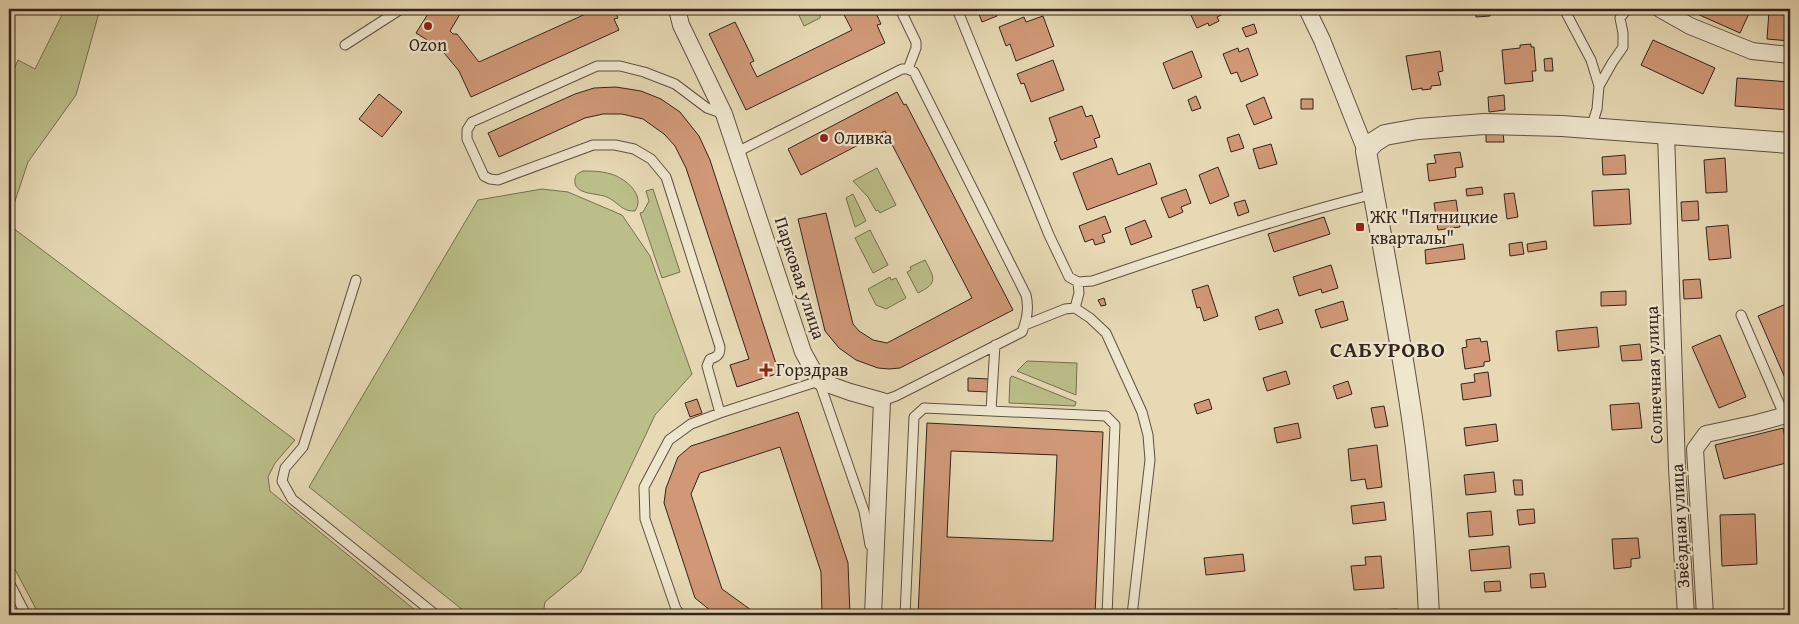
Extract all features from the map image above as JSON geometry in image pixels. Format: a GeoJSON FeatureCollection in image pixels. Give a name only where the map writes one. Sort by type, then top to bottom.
{"type":"FeatureCollection","features":[{"type":"Feature","properties":{"kind":"street","name":"Парковая улица"},"geometry":{"type":"LineString","coordinates":[[677,9],[681,25],[724,114],[803,352],[819,381]]}},
{"type":"Feature","properties":{"kind":"street"},"geometry":{"type":"LineString","coordinates":[[1307,9],[1322,40],[1366,151],[1393,294],[1414,427],[1422,494],[1429,615]]}},
{"type":"Feature","properties":{"kind":"street"},"geometry":{"type":"LineString","coordinates":[[1660,9],[1690,26],[1752,51],[1790,55]]}},
{"type":"Feature","properties":{"kind":"street"},"geometry":{"type":"LineString","coordinates":[[1366,151],[1384,135],[1418,129],[1484,124],[1591,128],[1790,143]]}},
{"type":"Feature","properties":{"kind":"street","name":"Солнечная улица"},"geometry":{"type":"LineString","coordinates":[[1666,133],[1677,468],[1686,615]]}},
{"type":"Feature","properties":{"kind":"street"},"geometry":{"type":"LineString","coordinates":[[819,381],[882,401],[873,615]]}},
{"type":"Feature","properties":{"kind":"street","name":"Звёздная улица"},"geometry":{"type":"LineString","coordinates":[[1705,615],[1695,449],[1706,434],[1788,415]]}},
{"type":"Feature","properties":{"kind":"lane"},"geometry":{"type":"LineString","coordinates":[[345,45],[401,9]]}},
{"type":"Feature","properties":{"kind":"lane"},"geometry":{"type":"LineString","coordinates":[[900,9],[916,42],[916,48],[908,69]]}},
{"type":"Feature","properties":{"kind":"lane"},"geometry":{"type":"LineString","coordinates":[[957,9],[1049,235],[1069,277],[1078,282],[1092,281],[1235,234],[1374,194]]}},
{"type":"Feature","properties":{"kind":"lane"},"geometry":{"type":"LineString","coordinates":[[1564,9],[1591,60],[1599,86],[1597,109],[1591,128]]}},
{"type":"Feature","properties":{"kind":"lane"},"geometry":{"type":"LineString","coordinates":[[1599,86],[1624,47],[1620,18],[1627,9]]}},
{"type":"Feature","properties":{"kind":"lane"},"geometry":{"type":"LineString","coordinates":[[720,413],[707,366],[710,359],[720,353],[720,347],[666,177],[651,159],[634,149],[615,145],[592,145],[498,180],[490,179],[484,176],[467,139],[467,130],[472,122],[597,66],[620,66],[644,72],[675,84],[707,108],[724,114]]}},
{"type":"Feature","properties":{"kind":"lane"},"geometry":{"type":"LineString","coordinates":[[737,152],[902,69],[914,72],[1026,295],[1028,311],[1022,332],[896,396],[882,401]]}},
{"type":"Feature","properties":{"kind":"lane"},"geometry":{"type":"LineString","coordinates":[[356,280],[303,447],[285,468],[282,481],[292,500],[436,615]]}},
{"type":"Feature","properties":{"kind":"lane"},"geometry":{"type":"LineString","coordinates":[[1075,308],[1079,293],[1078,282]]}},
{"type":"Feature","properties":{"kind":"lane"},"geometry":{"type":"LineString","coordinates":[[1025,325],[1064,309],[1075,308],[1090,318],[1106,334],[1142,412],[1148,435],[1150,460],[1132,615]]}},
{"type":"Feature","properties":{"kind":"lane"},"geometry":{"type":"LineString","coordinates":[[1741,315],[1788,415]]}},
{"type":"Feature","properties":{"kind":"lane"},"geometry":{"type":"LineString","coordinates":[[990,410],[995,345]]}},
{"type":"Feature","properties":{"kind":"lane"},"geometry":{"type":"LineString","coordinates":[[681,615],[676,609],[645,519],[644,487],[669,440],[691,424],[819,381],[864,511],[875,567]]}},
{"type":"Feature","properties":{"kind":"lane"},"geometry":{"type":"LineString","coordinates":[[905,615],[914,417],[924,408],[1106,416],[1115,425],[1107,615]]}},
{"type":"Feature","properties":{"kind":"lane"},"geometry":{"type":"LineString","coordinates":[[9,582],[26,615]]}},
{"type":"Feature","properties":{"kind":"green space"},"geometry":{"type":"Polygon","coordinates":[[[65,9],[100,9],[76,95],[28,162],[9,215],[9,81],[18,60],[35,69],[65,9]]]}},
{"type":"Feature","properties":{"kind":"green space"},"geometry":{"type":"Polygon","coordinates":[[[796,9],[822,9],[820,18],[804,26],[796,9]]]}},
{"type":"Feature","properties":{"kind":"green space"},"geometry":{"type":"Polygon","coordinates":[[[877,168],[896,205],[880,213],[878,210],[876,211],[868,197],[853,181],[877,168]]]}},
{"type":"Feature","properties":{"kind":"green space"},"geometry":{"type":"Polygon","coordinates":[[[583,171],[611,174],[628,183],[638,199],[635,211],[623,208],[607,197],[587,193],[578,188],[575,185],[575,180],[578,173],[583,171]]]}},
{"type":"Feature","properties":{"kind":"green space"},"geometry":{"type":"Polygon","coordinates":[[[542,189],[568,192],[622,215],[650,256],[692,374],[655,415],[581,572],[545,602],[543,615],[469,615],[309,487],[478,200],[542,189]]]}},
{"type":"Feature","properties":{"kind":"green space"},"geometry":{"type":"Polygon","coordinates":[[[653,189],[680,272],[662,278],[640,213],[643,212],[649,201],[646,191],[653,189]]]}},
{"type":"Feature","properties":{"kind":"green space"},"geometry":{"type":"Polygon","coordinates":[[[853,194],[866,221],[855,227],[846,198],[853,194]]]}},
{"type":"Feature","properties":{"kind":"green space"},"geometry":{"type":"Polygon","coordinates":[[[9,225],[295,440],[275,463],[268,477],[270,491],[421,615],[35,615],[35,607],[9,558],[9,225]]]}},
{"type":"Feature","properties":{"kind":"green space"},"geometry":{"type":"Polygon","coordinates":[[[870,230],[888,265],[873,273],[855,238],[870,230]]]}},
{"type":"Feature","properties":{"kind":"green space"},"geometry":{"type":"Polygon","coordinates":[[[925,260],[933,280],[929,286],[918,293],[907,272],[911,270],[910,267],[925,260]]]}},
{"type":"Feature","properties":{"kind":"green space"},"geometry":{"type":"Polygon","coordinates":[[[890,277],[891,280],[896,278],[906,298],[886,309],[876,305],[868,289],[890,277]]]}},
{"type":"Feature","properties":{"kind":"green space"},"geometry":{"type":"Polygon","coordinates":[[[1027,361],[1077,363],[1076,395],[1017,371],[1027,361]]]}},
{"type":"Feature","properties":{"kind":"green space"},"geometry":{"type":"Polygon","coordinates":[[[1012,376],[1076,402],[1075,406],[1009,403],[1010,378],[1012,376]]]}},
{"type":"Feature","properties":{"kind":"building"},"geometry":{"type":"Polygon","coordinates":[[[431,9],[463,9],[450,31],[453,34],[457,34],[479,62],[590,12],[588,9],[614,9],[618,18],[614,19],[619,30],[471,97],[459,71],[440,48],[416,33],[431,9]]]}},
{"type":"Feature","properties":{"kind":"building"},"geometry":{"type":"Polygon","coordinates":[[[841,9],[874,9],[881,24],[877,25],[885,43],[746,110],[709,34],[735,22],[754,61],[750,63],[757,77],[852,30],[841,9]]]}},
{"type":"Feature","properties":{"kind":"building"},"geometry":{"type":"Polygon","coordinates":[[[977,9],[994,9],[997,16],[982,22],[977,9]]]}},
{"type":"Feature","properties":{"kind":"building"},"geometry":{"type":"Polygon","coordinates":[[[1188,9],[1232,10],[1217,17],[1219,21],[1209,26],[1208,23],[1197,28],[1188,9]]]}},
{"type":"Feature","properties":{"kind":"building"},"geometry":{"type":"Polygon","coordinates":[[[1475,9],[1490,9],[1490,16],[1476,17],[1475,9]]]}},
{"type":"Feature","properties":{"kind":"building"},"geometry":{"type":"Polygon","coordinates":[[[1696,9],[1751,9],[1740,33],[1695,13],[1696,9]]]}},
{"type":"Feature","properties":{"kind":"building"},"geometry":{"type":"Polygon","coordinates":[[[1769,11],[1790,13],[1790,41],[1767,39],[1769,11]]]}},
{"type":"Feature","properties":{"kind":"building"},"geometry":{"type":"Polygon","coordinates":[[[1043,16],[1054,46],[1016,61],[1010,44],[1006,46],[999,27],[1024,17],[1026,22],[1043,16]]]}},
{"type":"Feature","properties":{"kind":"building"},"geometry":{"type":"Polygon","coordinates":[[[1254,24],[1257,33],[1246,37],[1242,28],[1254,24]]]}},
{"type":"Feature","properties":{"kind":"building"},"geometry":{"type":"Polygon","coordinates":[[[1653,40],[1715,68],[1703,94],[1641,65],[1653,40]]]}},
{"type":"Feature","properties":{"kind":"building"},"geometry":{"type":"Polygon","coordinates":[[[1531,44],[1531,47],[1534,47],[1536,71],[1532,71],[1533,81],[1505,84],[1502,50],[1520,48],[1520,45],[1531,44]]]}},
{"type":"Feature","properties":{"kind":"building"},"geometry":{"type":"Polygon","coordinates":[[[1238,48],[1239,52],[1248,48],[1258,75],[1241,82],[1237,72],[1231,74],[1223,54],[1238,48]]]}},
{"type":"Feature","properties":{"kind":"building"},"geometry":{"type":"Polygon","coordinates":[[[1192,51],[1202,77],[1173,89],[1163,63],[1192,51]]]}},
{"type":"Feature","properties":{"kind":"building"},"geometry":{"type":"Polygon","coordinates":[[[1440,51],[1443,71],[1438,72],[1441,85],[1431,86],[1431,89],[1412,90],[1406,56],[1440,51]]]}},
{"type":"Feature","properties":{"kind":"building"},"geometry":{"type":"Polygon","coordinates":[[[1552,58],[1553,71],[1545,71],[1544,59],[1552,58]]]}},
{"type":"Feature","properties":{"kind":"building"},"geometry":{"type":"Polygon","coordinates":[[[1053,60],[1064,90],[1031,102],[1024,83],[1021,84],[1017,74],[1053,60]]]}},
{"type":"Feature","properties":{"kind":"building"},"geometry":{"type":"Polygon","coordinates":[[[1737,78],[1790,82],[1790,110],[1735,106],[1737,78]]]}},
{"type":"Feature","properties":{"kind":"building"},"geometry":{"type":"Polygon","coordinates":[[[616,87],[641,91],[661,99],[680,112],[699,136],[710,160],[779,373],[737,387],[730,365],[749,359],[686,168],[675,146],[664,134],[643,119],[622,114],[603,114],[585,118],[499,157],[488,133],[575,94],[594,88],[616,87]]]}},
{"type":"Feature","properties":{"kind":"building"},"geometry":{"type":"Polygon","coordinates":[[[897,92],[904,105],[906,104],[1013,310],[900,368],[889,369],[878,368],[856,360],[839,348],[825,331],[798,219],[826,213],[853,324],[859,331],[873,340],[887,343],[972,298],[885,131],[801,175],[788,149],[897,92]]]}},
{"type":"Feature","properties":{"kind":"building"},"geometry":{"type":"Polygon","coordinates":[[[379,94],[402,112],[382,137],[359,119],[379,94]]]}},
{"type":"Feature","properties":{"kind":"building"},"geometry":{"type":"Polygon","coordinates":[[[1504,95],[1505,110],[1489,112],[1488,97],[1504,95]]]}},
{"type":"Feature","properties":{"kind":"building"},"geometry":{"type":"Polygon","coordinates":[[[1196,96],[1201,108],[1192,111],[1188,100],[1196,96]]]}},
{"type":"Feature","properties":{"kind":"building"},"geometry":{"type":"Polygon","coordinates":[[[1264,97],[1272,118],[1254,125],[1246,105],[1264,97]]]}},
{"type":"Feature","properties":{"kind":"building"},"geometry":{"type":"Polygon","coordinates":[[[1301,99],[1313,99],[1313,109],[1301,109],[1301,99]]]}},
{"type":"Feature","properties":{"kind":"building"},"geometry":{"type":"Polygon","coordinates":[[[1082,106],[1086,117],[1092,115],[1100,137],[1094,139],[1097,147],[1061,160],[1054,142],[1057,141],[1049,118],[1082,106]]]}},
{"type":"Feature","properties":{"kind":"building"},"geometry":{"type":"Polygon","coordinates":[[[1503,133],[1504,142],[1486,142],[1486,134],[1503,133]]]}},
{"type":"Feature","properties":{"kind":"building"},"geometry":{"type":"Polygon","coordinates":[[[1239,134],[1244,148],[1231,152],[1227,138],[1239,134]]]}},
{"type":"Feature","properties":{"kind":"building"},"geometry":{"type":"Polygon","coordinates":[[[1271,144],[1277,164],[1259,169],[1253,149],[1271,144]]]}},
{"type":"Feature","properties":{"kind":"building"},"geometry":{"type":"Polygon","coordinates":[[[1460,152],[1463,167],[1455,168],[1456,177],[1429,181],[1427,164],[1436,163],[1434,155],[1460,152]]]}},
{"type":"Feature","properties":{"kind":"building"},"geometry":{"type":"Polygon","coordinates":[[[1625,155],[1626,174],[1603,175],[1602,157],[1625,155]]]}},
{"type":"Feature","properties":{"kind":"building"},"geometry":{"type":"Polygon","coordinates":[[[1112,158],[1118,175],[1150,163],[1157,184],[1087,210],[1073,173],[1112,158]]]}},
{"type":"Feature","properties":{"kind":"building"},"geometry":{"type":"Polygon","coordinates":[[[1725,158],[1727,192],[1706,193],[1704,160],[1725,158]]]}},
{"type":"Feature","properties":{"kind":"building"},"geometry":{"type":"Polygon","coordinates":[[[1218,167],[1229,196],[1210,204],[1199,175],[1218,167]]]}},
{"type":"Feature","properties":{"kind":"building"},"geometry":{"type":"Polygon","coordinates":[[[1482,187],[1483,194],[1467,196],[1466,189],[1482,187]]]}},
{"type":"Feature","properties":{"kind":"building"},"geometry":{"type":"Polygon","coordinates":[[[1186,189],[1191,203],[1181,207],[1183,212],[1169,218],[1161,198],[1186,189]]]}},
{"type":"Feature","properties":{"kind":"building"},"geometry":{"type":"Polygon","coordinates":[[[1629,189],[1631,224],[1594,226],[1592,191],[1629,189]]]}},
{"type":"Feature","properties":{"kind":"building"},"geometry":{"type":"Polygon","coordinates":[[[1514,193],[1518,217],[1507,219],[1504,194],[1514,193]]]}},
{"type":"Feature","properties":{"kind":"building"},"geometry":{"type":"Polygon","coordinates":[[[1245,200],[1249,212],[1238,216],[1234,203],[1245,200]]]}},
{"type":"Feature","properties":{"kind":"building"},"geometry":{"type":"Polygon","coordinates":[[[1456,200],[1460,227],[1438,230],[1434,203],[1456,200]]]}},
{"type":"Feature","properties":{"kind":"building"},"geometry":{"type":"Polygon","coordinates":[[[1698,201],[1699,220],[1682,221],[1681,202],[1698,201]]]}},
{"type":"Feature","properties":{"kind":"building"},"geometry":{"type":"Polygon","coordinates":[[[1105,216],[1111,232],[1102,235],[1105,242],[1095,245],[1093,239],[1085,242],[1079,226],[1105,216]]]}},
{"type":"Feature","properties":{"kind":"building"},"geometry":{"type":"Polygon","coordinates":[[[1324,217],[1330,234],[1274,252],[1268,234],[1324,217]]]}},
{"type":"Feature","properties":{"kind":"building"},"geometry":{"type":"Polygon","coordinates":[[[1145,220],[1152,237],[1131,245],[1125,228],[1145,220]]]}},
{"type":"Feature","properties":{"kind":"building"},"geometry":{"type":"Polygon","coordinates":[[[1728,225],[1731,258],[1709,260],[1706,227],[1728,225]]]}},
{"type":"Feature","properties":{"kind":"building"},"geometry":{"type":"Polygon","coordinates":[[[1546,241],[1547,249],[1528,252],[1527,244],[1546,241]]]}},
{"type":"Feature","properties":{"kind":"building"},"geometry":{"type":"Polygon","coordinates":[[[1522,242],[1524,254],[1510,256],[1509,244],[1522,242]]]}},
{"type":"Feature","properties":{"kind":"building"},"geometry":{"type":"Polygon","coordinates":[[[1463,244],[1465,259],[1426,264],[1425,250],[1463,244]]]}},
{"type":"Feature","properties":{"kind":"building"},"geometry":{"type":"Polygon","coordinates":[[[1331,265],[1338,288],[1322,293],[1321,289],[1299,296],[1293,277],[1331,265]]]}},
{"type":"Feature","properties":{"kind":"building"},"geometry":{"type":"Polygon","coordinates":[[[1700,279],[1702,298],[1684,299],[1683,280],[1700,279]]]}},
{"type":"Feature","properties":{"kind":"building"},"geometry":{"type":"Polygon","coordinates":[[[1208,285],[1218,316],[1204,321],[1200,307],[1197,308],[1192,290],[1208,285]]]}},
{"type":"Feature","properties":{"kind":"building"},"geometry":{"type":"Polygon","coordinates":[[[1626,291],[1626,305],[1601,306],[1601,292],[1626,291]]]}},
{"type":"Feature","properties":{"kind":"building"},"geometry":{"type":"Polygon","coordinates":[[[1104,298],[1106,305],[1101,306],[1098,300],[1104,298]]]}},
{"type":"Feature","properties":{"kind":"building"},"geometry":{"type":"Polygon","coordinates":[[[1343,301],[1348,320],[1321,328],[1315,310],[1343,301]]]}},
{"type":"Feature","properties":{"kind":"building"},"geometry":{"type":"Polygon","coordinates":[[[1786,304],[1790,314],[1790,375],[1785,378],[1758,316],[1786,304]]]}},
{"type":"Feature","properties":{"kind":"building"},"geometry":{"type":"Polygon","coordinates":[[[1278,309],[1283,323],[1259,330],[1255,317],[1278,309]]]}},
{"type":"Feature","properties":{"kind":"building"},"geometry":{"type":"Polygon","coordinates":[[[1597,327],[1599,347],[1558,351],[1556,331],[1597,327]]]}},
{"type":"Feature","properties":{"kind":"building"},"geometry":{"type":"Polygon","coordinates":[[[1720,335],[1746,397],[1719,408],[1692,347],[1720,335]]]}},
{"type":"Feature","properties":{"kind":"building"},"geometry":{"type":"Polygon","coordinates":[[[1480,338],[1481,342],[1487,341],[1490,361],[1484,362],[1484,366],[1465,369],[1462,348],[1467,347],[1466,340],[1480,338]]]}},
{"type":"Feature","properties":{"kind":"building"},"geometry":{"type":"Polygon","coordinates":[[[1640,344],[1642,360],[1622,361],[1620,346],[1640,344]]]}},
{"type":"Feature","properties":{"kind":"building"},"geometry":{"type":"Polygon","coordinates":[[[1286,371],[1290,384],[1267,391],[1263,378],[1286,371]]]}},
{"type":"Feature","properties":{"kind":"building"},"geometry":{"type":"Polygon","coordinates":[[[1488,372],[1491,396],[1463,400],[1461,384],[1475,382],[1474,374],[1488,372]]]}},
{"type":"Feature","properties":{"kind":"building"},"geometry":{"type":"Polygon","coordinates":[[[968,378],[989,379],[988,392],[968,391],[968,378]]]}},
{"type":"Feature","properties":{"kind":"building"},"geometry":{"type":"Polygon","coordinates":[[[1348,381],[1352,394],[1337,399],[1333,386],[1348,381]]]}},
{"type":"Feature","properties":{"kind":"building"},"geometry":{"type":"Polygon","coordinates":[[[697,399],[702,413],[690,417],[685,403],[697,399]]]}},
{"type":"Feature","properties":{"kind":"building"},"geometry":{"type":"Polygon","coordinates":[[[1209,399],[1212,409],[1197,414],[1194,404],[1209,399]]]}},
{"type":"Feature","properties":{"kind":"building"},"geometry":{"type":"Polygon","coordinates":[[[1639,403],[1642,428],[1612,430],[1610,405],[1639,403]]]}},
{"type":"Feature","properties":{"kind":"building"},"geometry":{"type":"Polygon","coordinates":[[[1384,406],[1388,426],[1375,428],[1371,408],[1384,406]]]}},
{"type":"Feature","properties":{"kind":"building"},"geometry":{"type":"Polygon","coordinates":[[[798,412],[848,563],[850,615],[822,615],[821,572],[780,447],[700,473],[691,494],[722,589],[758,615],[716,615],[695,598],[664,503],[666,488],[678,457],[691,446],[798,412]]]}},
{"type":"Feature","properties":{"kind":"building"},"geometry":{"type":"Polygon","coordinates":[[[927,423],[1103,432],[1095,615],[918,615],[927,423]],[[951,451],[947,537],[1053,541],[1057,455],[951,451]]]}},
{"type":"Feature","properties":{"kind":"building"},"geometry":{"type":"Polygon","coordinates":[[[1298,423],[1301,438],[1277,443],[1274,428],[1298,423]]]}},
{"type":"Feature","properties":{"kind":"building"},"geometry":{"type":"Polygon","coordinates":[[[1496,424],[1498,441],[1466,446],[1464,428],[1496,424]]]}},
{"type":"Feature","properties":{"kind":"building"},"geometry":{"type":"Polygon","coordinates":[[[1783,428],[1790,462],[1724,479],[1715,445],[1783,428]]]}},
{"type":"Feature","properties":{"kind":"building"},"geometry":{"type":"Polygon","coordinates":[[[1377,445],[1382,487],[1367,489],[1365,479],[1351,481],[1348,449],[1377,445]]]}},
{"type":"Feature","properties":{"kind":"building"},"geometry":{"type":"Polygon","coordinates":[[[1494,472],[1496,492],[1466,495],[1464,475],[1494,472]]]}},
{"type":"Feature","properties":{"kind":"building"},"geometry":{"type":"Polygon","coordinates":[[[1513,480],[1522,480],[1523,495],[1515,495],[1513,480]]]}},
{"type":"Feature","properties":{"kind":"building"},"geometry":{"type":"Polygon","coordinates":[[[1384,502],[1386,520],[1353,524],[1351,506],[1384,502]]]}},
{"type":"Feature","properties":{"kind":"building"},"geometry":{"type":"Polygon","coordinates":[[[1534,509],[1535,523],[1519,525],[1517,510],[1534,509]]]}},
{"type":"Feature","properties":{"kind":"building"},"geometry":{"type":"Polygon","coordinates":[[[1491,511],[1493,535],[1469,537],[1467,513],[1491,511]]]}},
{"type":"Feature","properties":{"kind":"building"},"geometry":{"type":"Polygon","coordinates":[[[1755,514],[1757,564],[1722,566],[1720,515],[1755,514]]]}},
{"type":"Feature","properties":{"kind":"building"},"geometry":{"type":"Polygon","coordinates":[[[1638,538],[1640,558],[1631,559],[1631,567],[1614,569],[1612,539],[1638,538]]]}},
{"type":"Feature","properties":{"kind":"building"},"geometry":{"type":"Polygon","coordinates":[[[1509,546],[1511,568],[1471,571],[1469,550],[1509,546]]]}},
{"type":"Feature","properties":{"kind":"building"},"geometry":{"type":"Polygon","coordinates":[[[1243,554],[1245,571],[1206,575],[1204,558],[1243,554]]]}},
{"type":"Feature","properties":{"kind":"building"},"geometry":{"type":"Polygon","coordinates":[[[1381,556],[1384,588],[1354,590],[1351,566],[1366,565],[1365,557],[1381,556]]]}},
{"type":"Feature","properties":{"kind":"building"},"geometry":{"type":"Polygon","coordinates":[[[1544,573],[1546,587],[1531,588],[1530,574],[1544,573]]]}},
{"type":"Feature","properties":{"kind":"building"},"geometry":{"type":"Polygon","coordinates":[[[1500,581],[1501,591],[1485,592],[1484,582],[1500,581]]]}},
{"type":"Feature","properties":{"kind":"building"},"geometry":{"type":"Polygon","coordinates":[[[1397,609],[1398,615],[1381,615],[1380,610],[1397,609]]]}},
{"type":"Feature","properties":{"kind":"building"},"geometry":{"type":"Polygon","coordinates":[[[1532,610],[1541,610],[1542,615],[1532,615],[1532,610]]]}},
{"type":"Feature","properties":{"kind":"place","name":"Ozon"},"geometry":{"type":"Point","coordinates":[428,26]}},
{"type":"Feature","properties":{"kind":"place","name":"Оливка"},"geometry":{"type":"Point","coordinates":[824,138]}},
{"type":"Feature","properties":{"kind":"place","name":"ЖК \"Пятницкие кварталы\""},"geometry":{"type":"Point","coordinates":[1360,227]}},
{"type":"Feature","properties":{"kind":"place","name":"Горздрав"},"geometry":{"type":"Point","coordinates":[766,370]}},
{"type":"Feature","properties":{"kind":"district","name":"САБУРОВО"},"geometry":{"type":"Point","coordinates":[1388,349]}}]}
